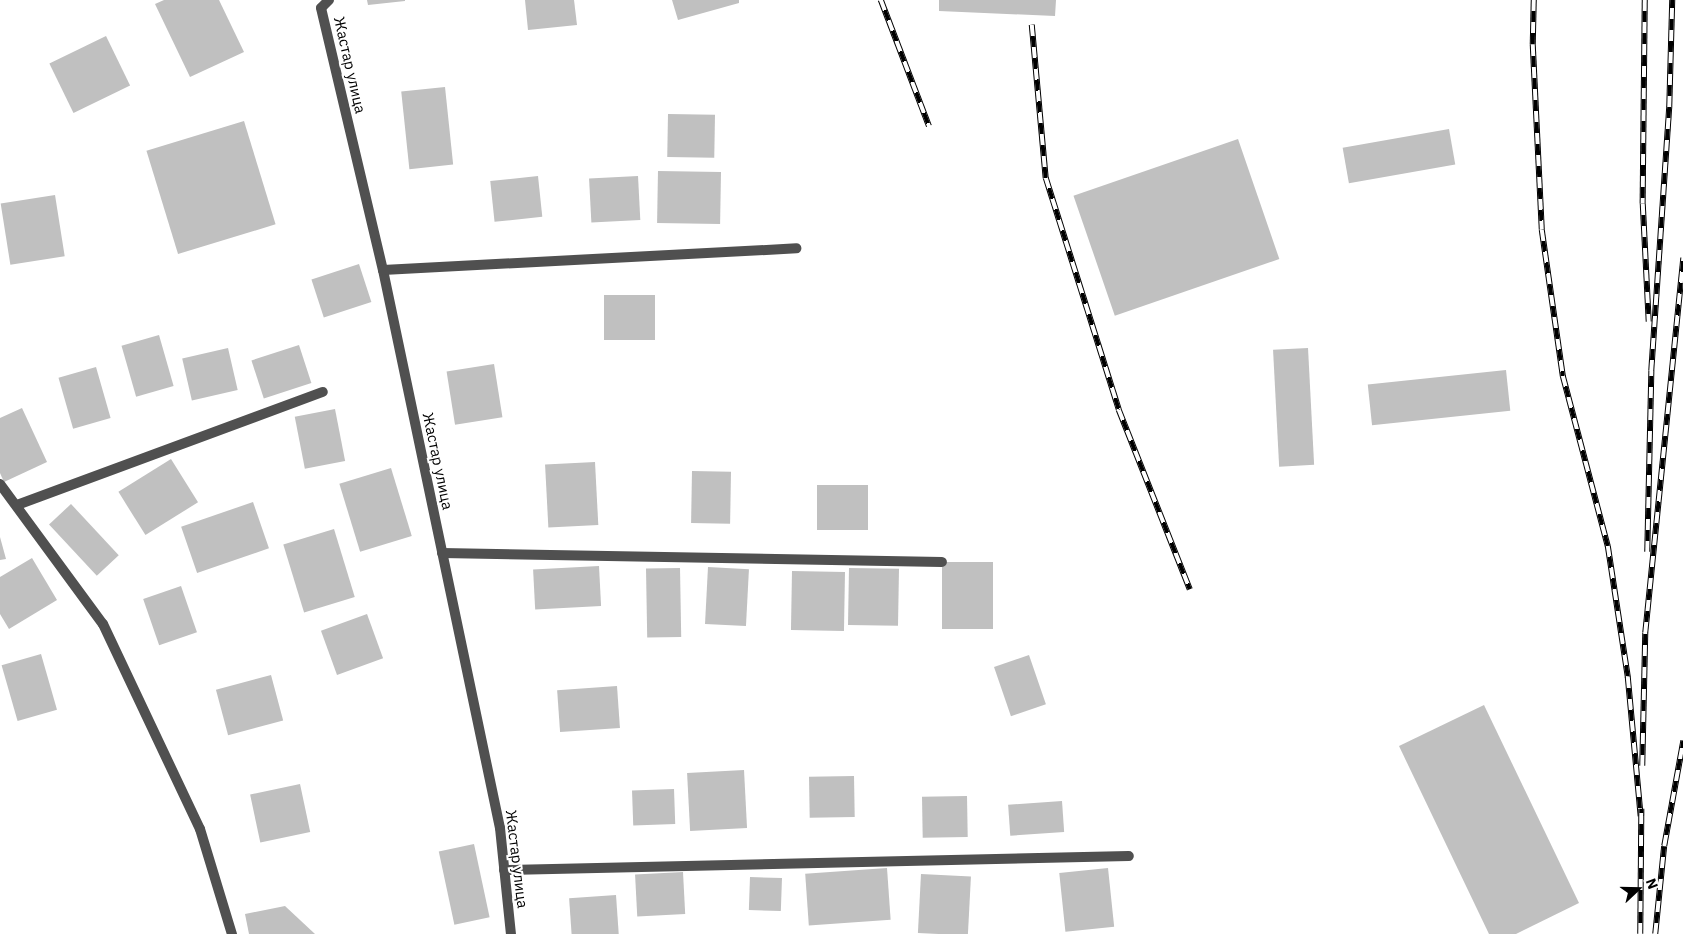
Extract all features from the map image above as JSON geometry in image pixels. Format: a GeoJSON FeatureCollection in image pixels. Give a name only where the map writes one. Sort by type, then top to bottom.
{"type":"FeatureCollection","features":[{"type":"Feature","properties":{"kind":"street","name":"Жастар улица"},"geometry":{"type":"LineString","coordinates":[[329,0],[322,8],[383,270],[500,828],[511,934]]}},
{"type":"Feature","properties":{"kind":"street"},"geometry":{"type":"LineString","coordinates":[[383,270],[796,248]]}},
{"type":"Feature","properties":{"kind":"street"},"geometry":{"type":"LineString","coordinates":[[17,506],[323,392]]}},
{"type":"Feature","properties":{"kind":"street"},"geometry":{"type":"LineString","coordinates":[[0,484],[103,624],[200,829],[232,934]]}},
{"type":"Feature","properties":{"kind":"street"},"geometry":{"type":"LineString","coordinates":[[442,553],[942,562]]}},
{"type":"Feature","properties":{"kind":"street"},"geometry":{"type":"LineString","coordinates":[[504,870],[1129,856]]}},
{"type":"Feature","properties":{"kind":"building"},"geometry":{"type":"Polygon","coordinates":[[[164,0],[219,0],[244,52],[190,77],[155,4],[164,0]]]}},
{"type":"Feature","properties":{"kind":"building"},"geometry":{"type":"Polygon","coordinates":[[[367,0],[405,0],[405,1],[368,5],[367,0]]]}},
{"type":"Feature","properties":{"kind":"building"},"geometry":{"type":"Polygon","coordinates":[[[525,0],[574,0],[577,25],[528,30],[525,0]]]}},
{"type":"Feature","properties":{"kind":"building"},"geometry":{"type":"Polygon","coordinates":[[[672,0],[739,0],[739,3],[678,20],[672,0]]]}},
{"type":"Feature","properties":{"kind":"building"},"geometry":{"type":"Polygon","coordinates":[[[939,0],[1056,0],[1055,16],[939,11],[939,0]]]}},
{"type":"Feature","properties":{"kind":"building"},"geometry":{"type":"Polygon","coordinates":[[[106,36],[130,85],[73,113],[49,64],[106,36]]]}},
{"type":"Feature","properties":{"kind":"building"},"geometry":{"type":"Polygon","coordinates":[[[445,87],[453,165],[409,169],[401,92],[445,87]]]}},
{"type":"Feature","properties":{"kind":"building"},"geometry":{"type":"Polygon","coordinates":[[[668,114],[715,115],[714,158],[667,157],[668,114]]]}},
{"type":"Feature","properties":{"kind":"building"},"geometry":{"type":"Polygon","coordinates":[[[244,121],[276,224],[178,254],[146,151],[244,121]]]}},
{"type":"Feature","properties":{"kind":"building"},"geometry":{"type":"Polygon","coordinates":[[[1449,129],[1455,164],[1349,183],[1343,148],[1449,129]]]}},
{"type":"Feature","properties":{"kind":"building"},"geometry":{"type":"Polygon","coordinates":[[[1238,139],[1279,259],[1115,316],[1073,196],[1238,139]]]}},
{"type":"Feature","properties":{"kind":"building"},"geometry":{"type":"Polygon","coordinates":[[[658,171],[721,172],[720,224],[657,223],[658,171]]]}},
{"type":"Feature","properties":{"kind":"building"},"geometry":{"type":"Polygon","coordinates":[[[538,176],[542,217],[495,222],[490,181],[538,176]]]}},
{"type":"Feature","properties":{"kind":"building"},"geometry":{"type":"Polygon","coordinates":[[[638,176],[640,220],[591,223],[589,179],[638,176]]]}},
{"type":"Feature","properties":{"kind":"building"},"geometry":{"type":"Polygon","coordinates":[[[55,195],[65,256],[10,265],[1,204],[55,195]]]}},
{"type":"Feature","properties":{"kind":"building"},"geometry":{"type":"Polygon","coordinates":[[[359,264],[371,302],[324,317],[311,279],[359,264]]]}},
{"type":"Feature","properties":{"kind":"building"},"geometry":{"type":"Polygon","coordinates":[[[604,295],[655,295],[655,340],[604,340],[604,295]]]}},
{"type":"Feature","properties":{"kind":"building"},"geometry":{"type":"Polygon","coordinates":[[[159,335],[174,386],[136,397],[122,346],[159,335]]]}},
{"type":"Feature","properties":{"kind":"building"},"geometry":{"type":"Polygon","coordinates":[[[299,345],[311,383],[264,398],[251,360],[299,345]]]}},
{"type":"Feature","properties":{"kind":"building"},"geometry":{"type":"Polygon","coordinates":[[[228,348],[238,390],[192,400],[182,359],[228,348]]]}},
{"type":"Feature","properties":{"kind":"building"},"geometry":{"type":"Polygon","coordinates":[[[1308,348],[1314,465],[1279,467],[1273,350],[1308,348]]]}},
{"type":"Feature","properties":{"kind":"building"},"geometry":{"type":"Polygon","coordinates":[[[494,364],[502,417],[455,425],[447,372],[494,364]]]}},
{"type":"Feature","properties":{"kind":"building"},"geometry":{"type":"Polygon","coordinates":[[[96,367],[111,418],[73,429],[59,378],[96,367]]]}},
{"type":"Feature","properties":{"kind":"building"},"geometry":{"type":"Polygon","coordinates":[[[1506,370],[1510,411],[1372,425],[1368,385],[1506,370]]]}},
{"type":"Feature","properties":{"kind":"building"},"geometry":{"type":"Polygon","coordinates":[[[22,408],[47,462],[4,482],[0,473],[0,418],[22,408]]]}},
{"type":"Feature","properties":{"kind":"building"},"geometry":{"type":"Polygon","coordinates":[[[335,409],[345,461],[305,469],[295,417],[335,409]]]}},
{"type":"Feature","properties":{"kind":"building"},"geometry":{"type":"Polygon","coordinates":[[[171,459],[198,502],[145,535],[118,492],[171,459]]]}},
{"type":"Feature","properties":{"kind":"building"},"geometry":{"type":"Polygon","coordinates":[[[595,462],[598,525],[548,528],[545,465],[595,462]]]}},
{"type":"Feature","properties":{"kind":"building"},"geometry":{"type":"Polygon","coordinates":[[[391,468],[412,536],[360,552],[339,484],[391,468]]]}},
{"type":"Feature","properties":{"kind":"building"},"geometry":{"type":"Polygon","coordinates":[[[692,471],[731,472],[730,524],[691,523],[692,471]]]}},
{"type":"Feature","properties":{"kind":"building"},"geometry":{"type":"Polygon","coordinates":[[[817,485],[868,485],[868,530],[817,530],[817,485]]]}},
{"type":"Feature","properties":{"kind":"building"},"geometry":{"type":"Polygon","coordinates":[[[253,502],[269,548],[197,573],[181,527],[253,502]]]}},
{"type":"Feature","properties":{"kind":"building"},"geometry":{"type":"Polygon","coordinates":[[[71,504],[119,555],[97,576],[49,524],[71,504]]]}},
{"type":"Feature","properties":{"kind":"building"},"geometry":{"type":"Polygon","coordinates":[[[334,529],[355,597],[304,612],[283,544],[334,529]]]}},
{"type":"Feature","properties":{"kind":"building"},"geometry":{"type":"Polygon","coordinates":[[[0,537],[6,559],[0,560],[0,537]]]}},
{"type":"Feature","properties":{"kind":"building"},"geometry":{"type":"Polygon","coordinates":[[[32,558],[57,600],[9,629],[0,614],[0,577],[32,558]]]}},
{"type":"Feature","properties":{"kind":"building"},"geometry":{"type":"Polygon","coordinates":[[[942,562],[993,562],[993,629],[942,629],[942,562]]]}},
{"type":"Feature","properties":{"kind":"building"},"geometry":{"type":"Polygon","coordinates":[[[599,566],[601,606],[535,609],[533,569],[599,566]]]}},
{"type":"Feature","properties":{"kind":"building"},"geometry":{"type":"Polygon","coordinates":[[[708,567],[749,569],[746,626],[705,624],[708,567]]]}},
{"type":"Feature","properties":{"kind":"building"},"geometry":{"type":"Polygon","coordinates":[[[680,568],[681,637],[647,638],[646,569],[680,568]]]}},
{"type":"Feature","properties":{"kind":"building"},"geometry":{"type":"Polygon","coordinates":[[[849,568],[899,569],[898,626],[848,625],[849,568]]]}},
{"type":"Feature","properties":{"kind":"building"},"geometry":{"type":"Polygon","coordinates":[[[792,571],[845,572],[844,631],[791,630],[792,571]]]}},
{"type":"Feature","properties":{"kind":"building"},"geometry":{"type":"Polygon","coordinates":[[[181,586],[197,632],[159,645],[143,599],[181,586]]]}},
{"type":"Feature","properties":{"kind":"building"},"geometry":{"type":"Polygon","coordinates":[[[367,614],[383,658],[337,675],[321,631],[367,614]]]}},
{"type":"Feature","properties":{"kind":"building"},"geometry":{"type":"Polygon","coordinates":[[[41,654],[57,710],[18,721],[2,665],[41,654]]]}},
{"type":"Feature","properties":{"kind":"building"},"geometry":{"type":"Polygon","coordinates":[[[1029,655],[1046,704],[1011,716],[994,667],[1029,655]]]}},
{"type":"Feature","properties":{"kind":"building"},"geometry":{"type":"Polygon","coordinates":[[[271,675],[283,720],[228,735],[216,690],[271,675]]]}},
{"type":"Feature","properties":{"kind":"building"},"geometry":{"type":"Polygon","coordinates":[[[617,686],[620,728],[560,732],[557,690],[617,686]]]}},
{"type":"Feature","properties":{"kind":"building"},"geometry":{"type":"Polygon","coordinates":[[[1484,705],[1579,903],[1516,934],[1489,934],[1399,746],[1484,705]]]}},
{"type":"Feature","properties":{"kind":"building"},"geometry":{"type":"Polygon","coordinates":[[[744,770],[747,828],[690,831],[687,773],[744,770]]]}},
{"type":"Feature","properties":{"kind":"building"},"geometry":{"type":"Polygon","coordinates":[[[854,776],[855,817],[810,818],[809,777],[854,776]]]}},
{"type":"Feature","properties":{"kind":"building"},"geometry":{"type":"Polygon","coordinates":[[[300,784],[310,832],[260,843],[250,795],[300,784]]]}},
{"type":"Feature","properties":{"kind":"building"},"geometry":{"type":"Polygon","coordinates":[[[674,789],[675,824],[633,825],[632,790],[674,789]]]}},
{"type":"Feature","properties":{"kind":"building"},"geometry":{"type":"Polygon","coordinates":[[[967,796],[968,837],[923,838],[922,797],[967,796]]]}},
{"type":"Feature","properties":{"kind":"building"},"geometry":{"type":"Polygon","coordinates":[[[1062,801],[1064,832],[1010,836],[1008,805],[1062,801]]]}},
{"type":"Feature","properties":{"kind":"building"},"geometry":{"type":"Polygon","coordinates":[[[474,844],[490,917],[454,925],[439,851],[474,844]]]}},
{"type":"Feature","properties":{"kind":"building"},"geometry":{"type":"Polygon","coordinates":[[[887,868],[891,920],[809,926],[805,874],[887,868]]]}},
{"type":"Feature","properties":{"kind":"building"},"geometry":{"type":"Polygon","coordinates":[[[1108,868],[1114,927],[1065,932],[1059,873],[1108,868]]]}},
{"type":"Feature","properties":{"kind":"building"},"geometry":{"type":"Polygon","coordinates":[[[683,872],[685,914],[637,916],[635,875],[683,872]]]}},
{"type":"Feature","properties":{"kind":"building"},"geometry":{"type":"Polygon","coordinates":[[[921,874],[971,877],[968,934],[918,933],[921,874]]]}},
{"type":"Feature","properties":{"kind":"building"},"geometry":{"type":"Polygon","coordinates":[[[750,877],[782,878],[781,911],[749,910],[750,877]]]}},
{"type":"Feature","properties":{"kind":"building"},"geometry":{"type":"Polygon","coordinates":[[[616,895],[619,934],[572,934],[569,898],[616,895]]]}},
{"type":"Feature","properties":{"kind":"building"},"geometry":{"type":"Polygon","coordinates":[[[285,906],[315,934],[249,934],[245,914],[285,906]]]}},
{"type":"Feature","properties":{"kind":"railway"},"geometry":{"type":"LineString","coordinates":[[881,0],[929,126]]}},
{"type":"Feature","properties":{"kind":"railway"},"geometry":{"type":"LineString","coordinates":[[1534,0],[1533,45],[1542,230],[1563,376],[1608,546],[1628,677],[1641,816]]}},
{"type":"Feature","properties":{"kind":"railway"},"geometry":{"type":"LineString","coordinates":[[1645,0],[1643,204],[1649,322]]}},
{"type":"Feature","properties":{"kind":"railway"},"geometry":{"type":"LineString","coordinates":[[1647,552],[1651,371],[1669,107],[1672,0]]}},
{"type":"Feature","properties":{"kind":"railway"},"geometry":{"type":"LineString","coordinates":[[1032,25],[1046,178],[1119,410],[1190,589]]}},
{"type":"Feature","properties":{"kind":"railway"},"geometry":{"type":"LineString","coordinates":[[1642,766],[1645,633],[1683,258]]}},
{"type":"Feature","properties":{"kind":"railway"},"geometry":{"type":"LineString","coordinates":[[1655,934],[1664,846],[1683,741]]}},
{"type":"Feature","properties":{"kind":"railway"},"geometry":{"type":"LineString","coordinates":[[1640,934],[1641,809]]}}]}
